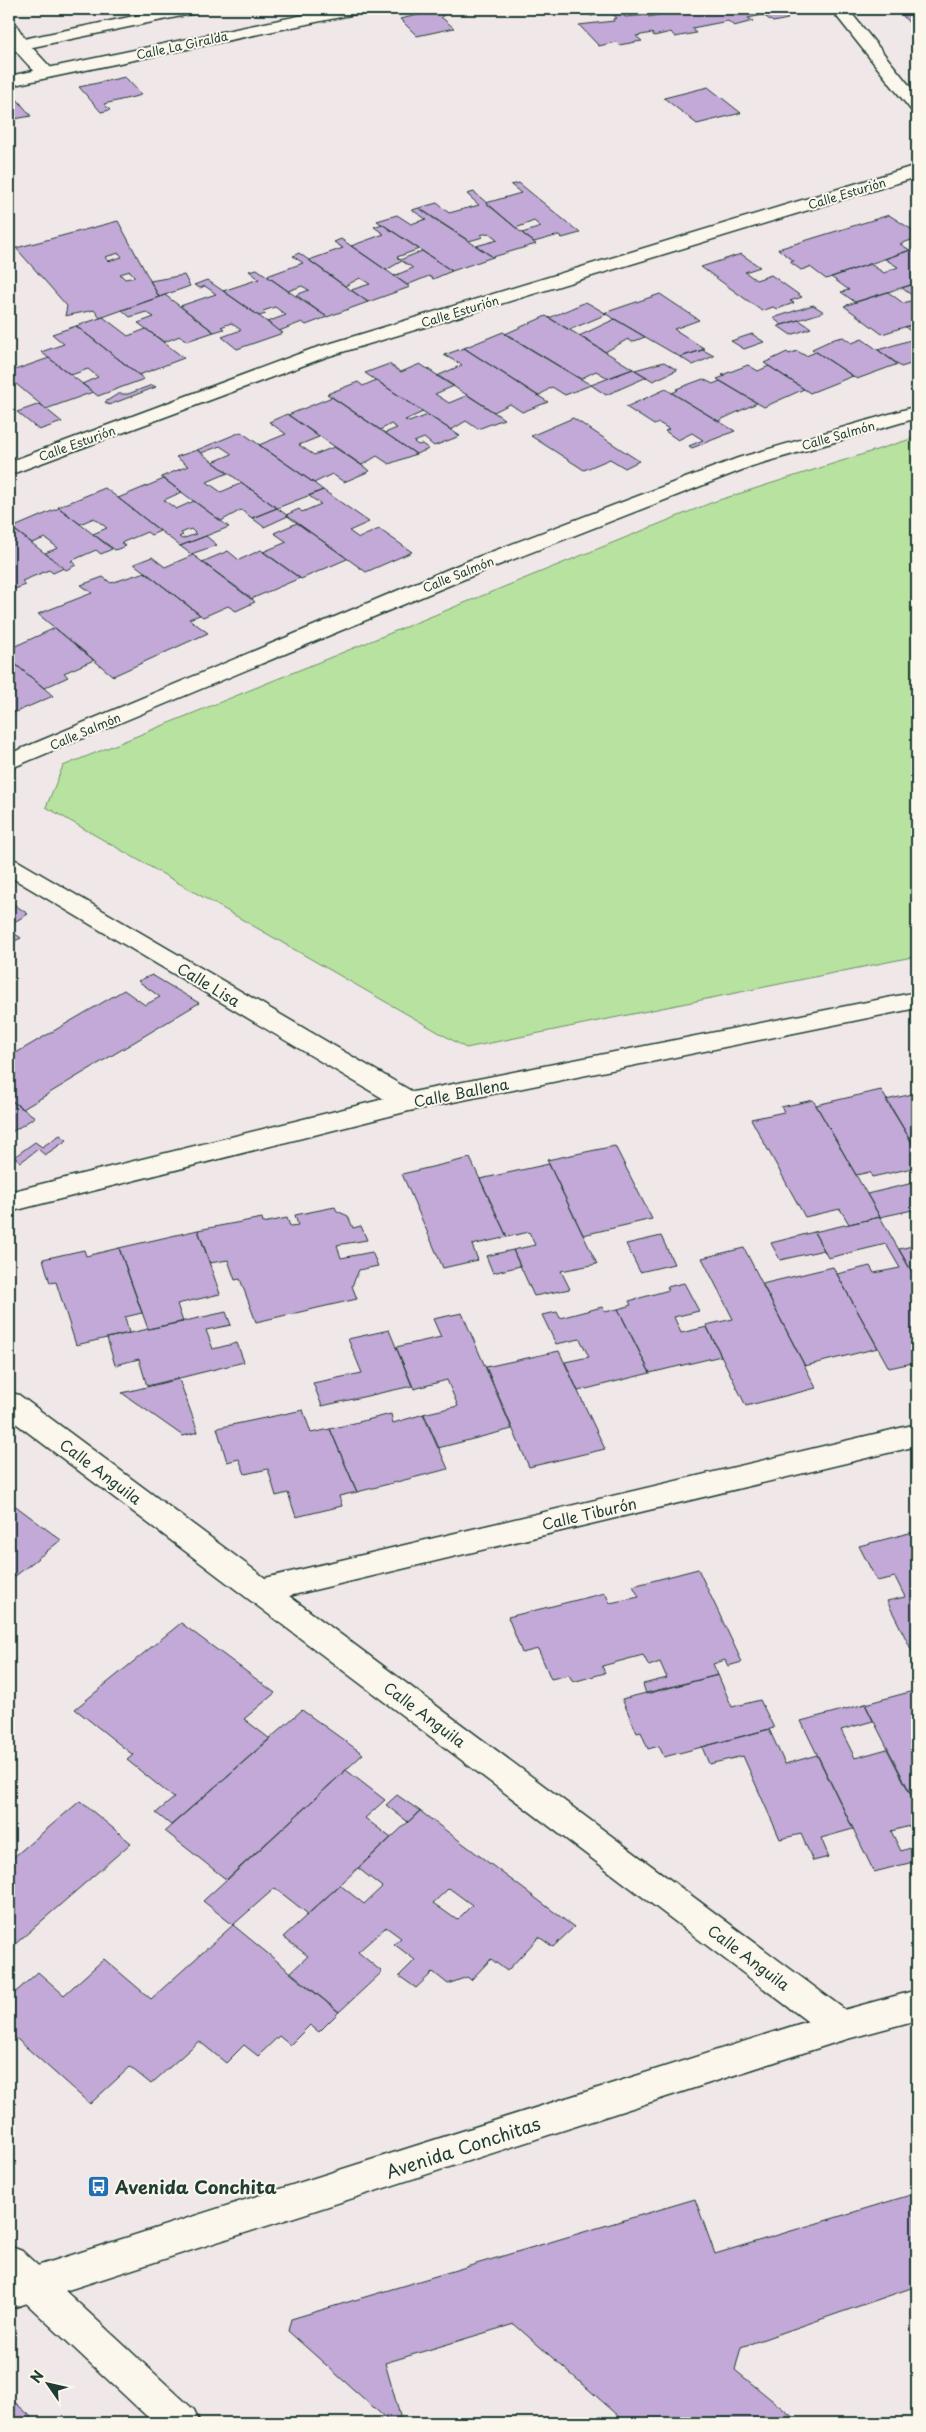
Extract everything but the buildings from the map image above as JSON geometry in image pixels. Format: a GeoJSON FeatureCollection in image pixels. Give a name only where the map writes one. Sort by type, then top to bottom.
{"type":"FeatureCollection","features":[{"type":"Feature","properties":{"kind":"street"},"geometry":{"type":"LineString","coordinates":[[15,46],[191,9]]}},
{"type":"Feature","properties":{"kind":"street","name":"Calle La Giralda"},"geometry":{"type":"LineString","coordinates":[[9,81],[355,9]]}},
{"type":"Feature","properties":{"kind":"street"},"geometry":{"type":"LineString","coordinates":[[839,9],[917,106]]}},
{"type":"Feature","properties":{"kind":"street"},"geometry":{"type":"LineString","coordinates":[[9,27],[15,46],[46,73]]}},
{"type":"Feature","properties":{"kind":"street","name":"Calle Esturión"},"geometry":{"type":"LineString","coordinates":[[9,469],[320,353],[917,172]]}},
{"type":"Feature","properties":{"kind":"street","name":"Calle Salmón"},"geometry":{"type":"LineString","coordinates":[[9,762],[478,565],[745,462],[917,412]]}},
{"type":"Feature","properties":{"kind":"street","name":"Calle Lisa"},"geometry":{"type":"LineString","coordinates":[[9,866],[409,1102]]}},
{"type":"Feature","properties":{"kind":"street","name":"Calle Ballena"},"geometry":{"type":"LineString","coordinates":[[9,1202],[409,1102],[917,1000]]}},
{"type":"Feature","properties":{"kind":"street","name":"Calle Anguila"},"geometry":{"type":"LineString","coordinates":[[9,1402],[840,2026]]}},
{"type":"Feature","properties":{"kind":"street","name":"Calle Tiburón"},"geometry":{"type":"LineString","coordinates":[[261,1590],[917,1435]]}},
{"type":"Feature","properties":{"kind":"street","name":"Avenida Conchitas"},"geometry":{"type":"LineString","coordinates":[[16,2280],[840,2026],[917,2005]]}},
{"type":"Feature","properties":{"kind":"street"},"geometry":{"type":"LineString","coordinates":[[16,2280],[181,2423]]}},
{"type":"Feature","properties":{"kind":"green space"},"geometry":{"type":"Polygon","coordinates":[[[917,437],[917,956],[466,1048],[46,807],[63,766],[713,502],[917,437]]]}},
{"type":"Feature","properties":{"kind":"place","name":"Avenida Conchita"},"geometry":{"type":"Point","coordinates":[99,2186]}}]}
